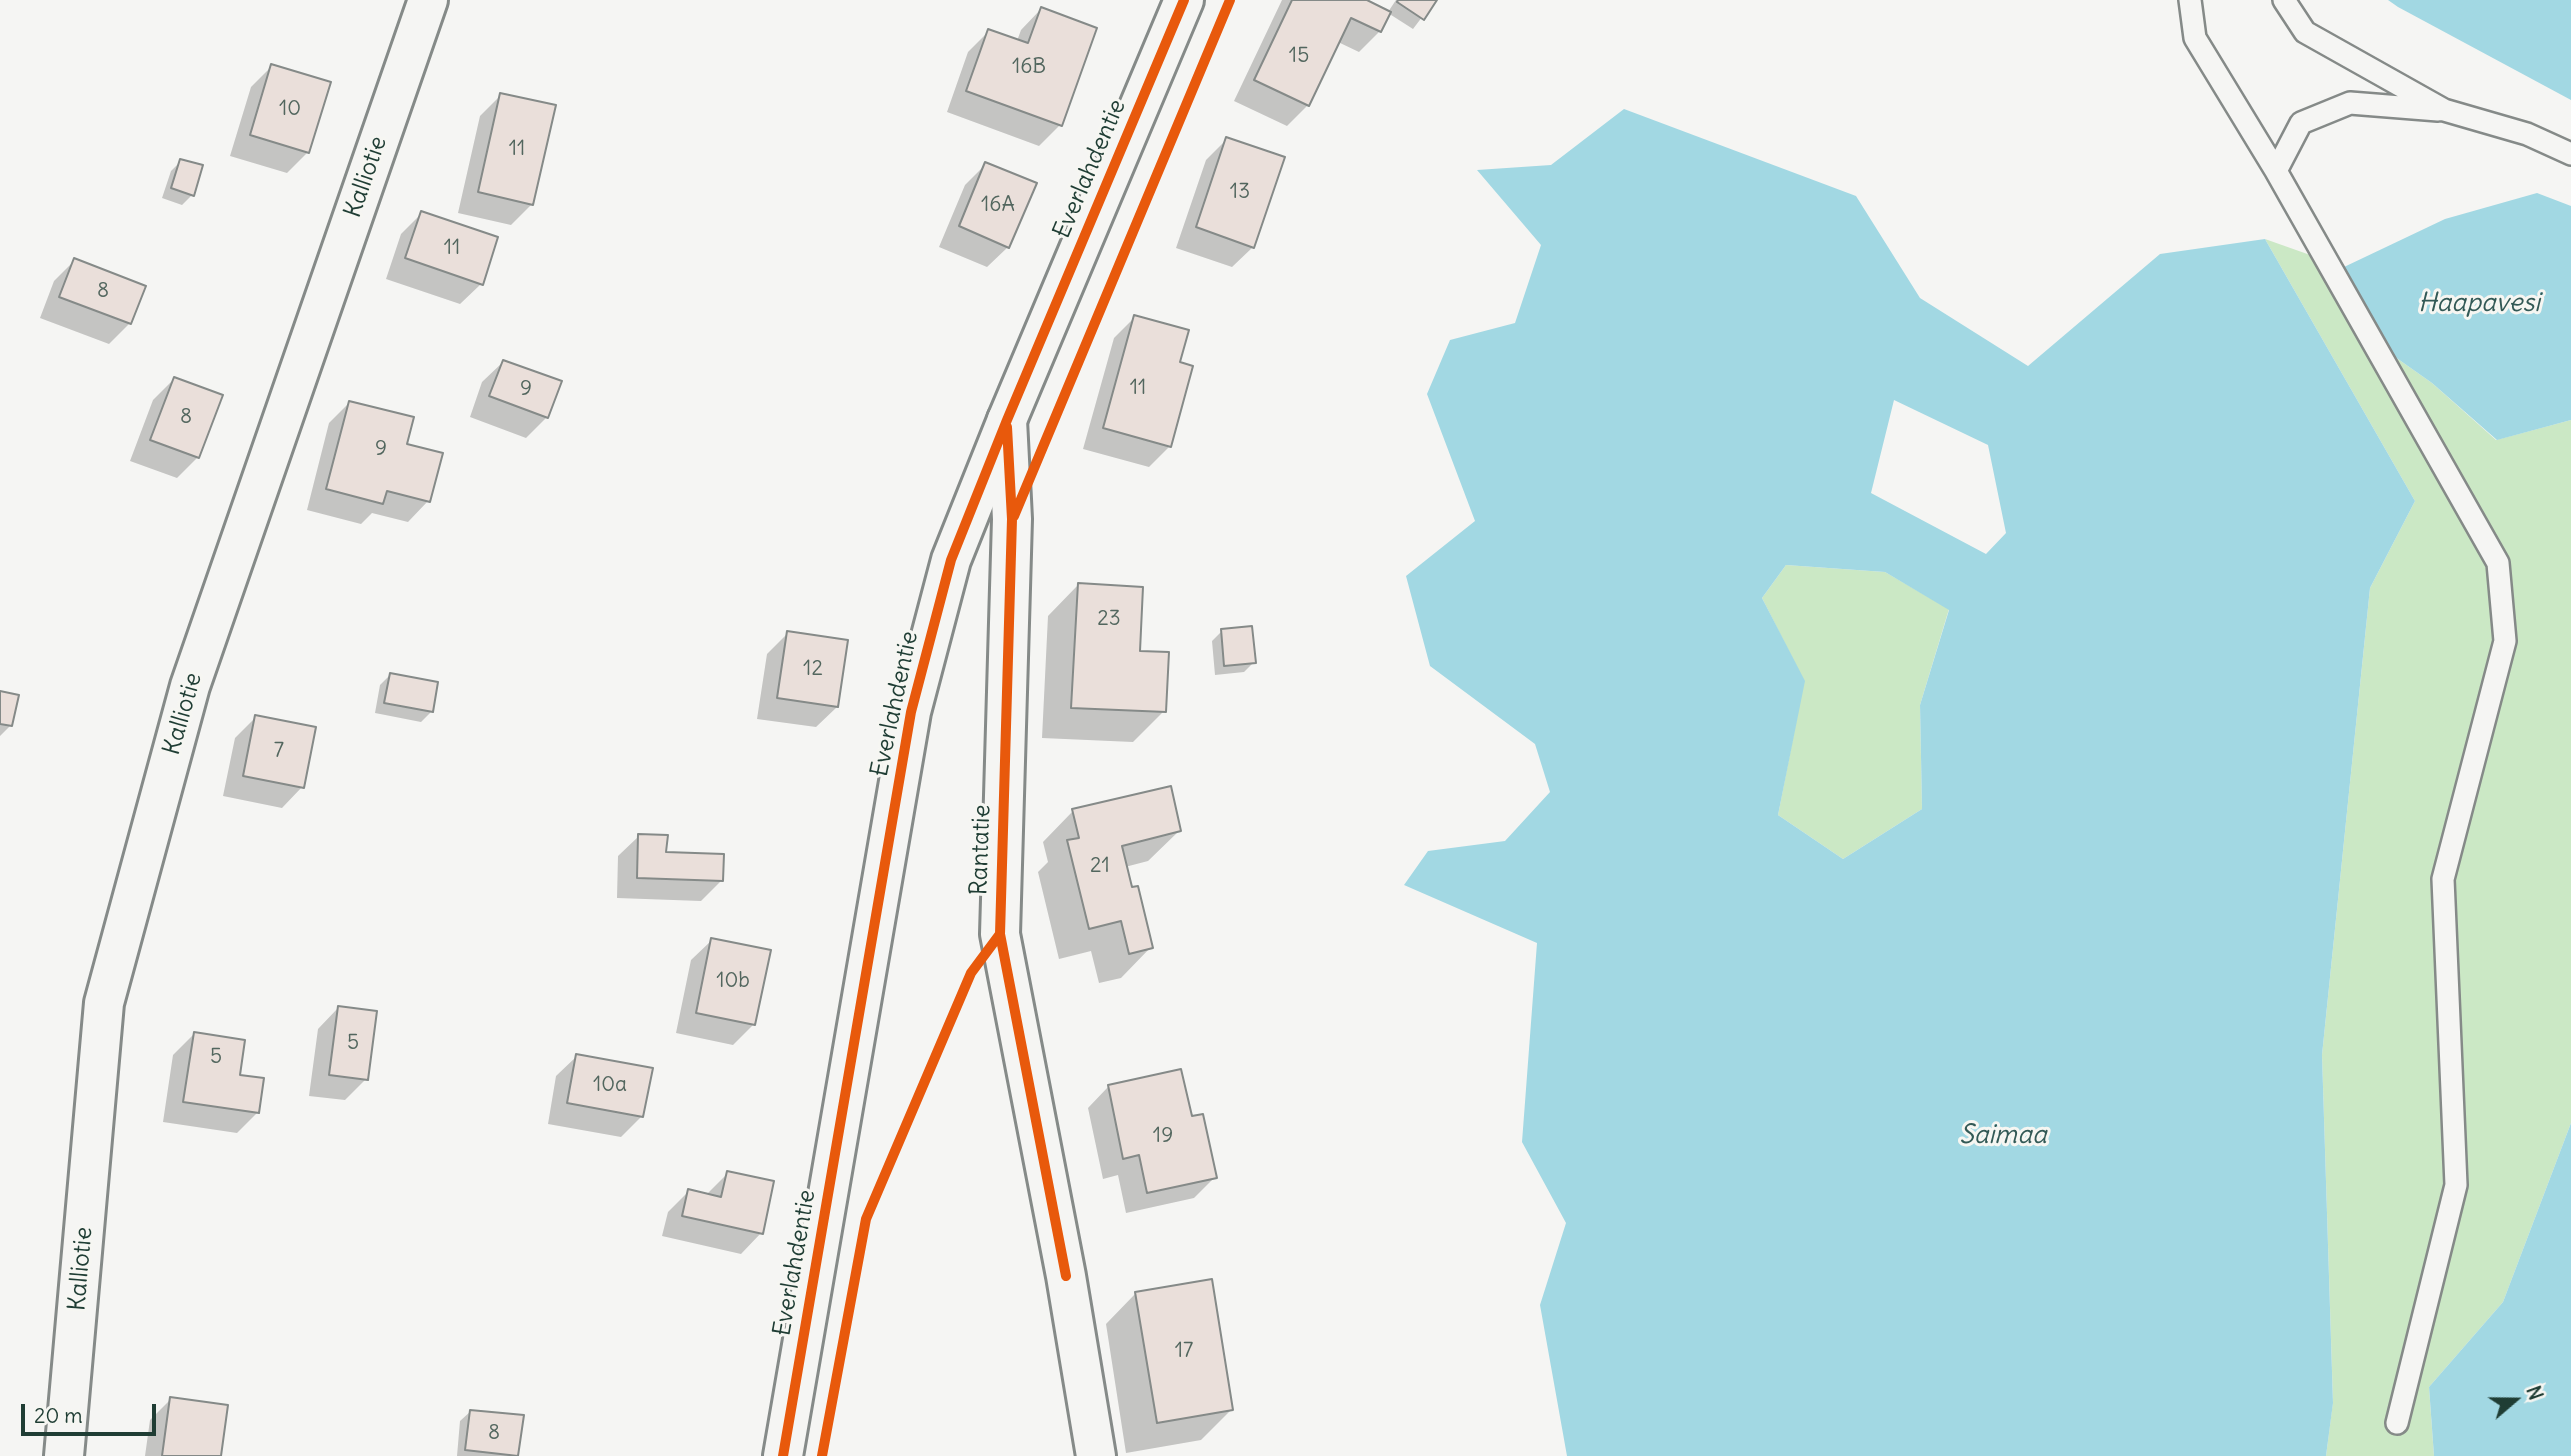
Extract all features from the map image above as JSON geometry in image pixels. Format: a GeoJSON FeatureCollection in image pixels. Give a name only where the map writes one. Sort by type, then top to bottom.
{"type":"FeatureCollection","features":[{"type":"Feature","properties":{"kind":"street","name":"Kalliotie"},"geometry":{"type":"LineString","coordinates":[[64,1456],[104,1003],[190,685],[428,0]]}},
{"type":"Feature","properties":{"kind":"street","name":"Everlahdentie"},"geometry":{"type":"LineString","coordinates":[[783,1456],[911,712],[951,560],[1184,0]]}},
{"type":"Feature","properties":{"kind":"street","name":"Rantatie"},"geometry":{"type":"LineString","coordinates":[[1007,420],[1012,519],[1000,934],[1066,1276],[1096,1456]]}},
{"type":"Feature","properties":{"kind":"lane"},"geometry":{"type":"LineString","coordinates":[[2190,0],[2195,38],[2276,171],[2498,563],[2505,641],[2443,879],[2456,1185],[2397,1423]]}},
{"type":"Feature","properties":{"kind":"lane"},"geometry":{"type":"LineString","coordinates":[[2284,0],[2305,32],[2444,110]]}},
{"type":"Feature","properties":{"kind":"lane"},"geometry":{"type":"LineString","coordinates":[[2276,171],[2301,123],[2350,103],[2444,110],[2527,134],[2571,154]]}},
{"type":"Feature","properties":{"kind":"green space"},"geometry":{"type":"Polygon","coordinates":[[[2265,239],[2344,267],[2388,352],[2432,383],[2496,440],[2571,420],[2571,1123],[2503,1302],[2429,1387],[2434,1456],[2326,1456],[2333,1402],[2322,1055],[2370,588],[2415,501],[2265,239]]]}},
{"type":"Feature","properties":{"kind":"green space"},"geometry":{"type":"Polygon","coordinates":[[[1786,565],[1885,572],[1949,609],[1920,705],[1922,809],[1843,859],[1778,815],[1804,681],[1762,598],[1786,565]]]}},
{"type":"Feature","properties":{"kind":"water"},"geometry":{"type":"Polygon","coordinates":[[[2388,0],[2571,0],[2571,100],[2398,7],[2388,0]]]}},
{"type":"Feature","properties":{"kind":"water","name":"Saimaa"},"geometry":{"type":"Polygon","coordinates":[[[1624,109],[1856,196],[1920,298],[2028,366],[2160,254],[2265,239],[2415,501],[2370,588],[2322,1055],[2333,1403],[2326,1456],[1567,1456],[1540,1305],[1566,1223],[1522,1142],[1537,943],[1404,885],[1428,851],[1505,841],[1550,792],[1535,744],[1430,666],[1406,576],[1475,521],[1427,394],[1450,340],[1515,323],[1541,245],[1477,170],[1551,165],[1624,109]],[[1894,400],[1871,493],[1986,554],[2006,533],[1988,445],[1894,400]],[[1786,565],[1762,598],[1805,681],[1778,815],[1843,859],[1922,809],[1920,705],[1949,610],[1885,572],[1786,565]]]}},
{"type":"Feature","properties":{"kind":"water","name":"Haapavesi"},"geometry":{"type":"Polygon","coordinates":[[[2537,193],[2571,206],[2571,420],[2497,440],[2432,383],[2388,352],[2344,267],[2445,219],[2537,193]]]}},
{"type":"Feature","properties":{"kind":"water"},"geometry":{"type":"Polygon","coordinates":[[[2571,1123],[2571,1456],[2434,1456],[2429,1387],[2503,1302],[2571,1123]]]}},
{"type":"Feature","properties":{"kind":"building"},"geometry":{"type":"Polygon","coordinates":[[[1292,0],[1367,0],[1391,12],[1381,32],[1351,18],[1309,106],[1254,80],[1292,0]]]}},
{"type":"Feature","properties":{"kind":"building"},"geometry":{"type":"Polygon","coordinates":[[[1437,0],[1424,20],[1397,2],[1437,0]]]}},
{"type":"Feature","properties":{"kind":"building"},"geometry":{"type":"Polygon","coordinates":[[[1041,7],[1097,28],[1062,126],[966,91],[988,29],[1028,43],[1041,7]]]}},
{"type":"Feature","properties":{"kind":"building"},"geometry":{"type":"Polygon","coordinates":[[[271,64],[331,82],[309,153],[250,135],[271,64]]]}},
{"type":"Feature","properties":{"kind":"building"},"geometry":{"type":"Polygon","coordinates":[[[500,93],[556,105],[533,205],[478,192],[500,93]]]}},
{"type":"Feature","properties":{"kind":"building"},"geometry":{"type":"Polygon","coordinates":[[[1226,137],[1285,157],[1254,248],[1196,227],[1226,137]]]}},
{"type":"Feature","properties":{"kind":"building"},"geometry":{"type":"Polygon","coordinates":[[[180,159],[203,165],[194,196],[171,188],[180,159]]]}},
{"type":"Feature","properties":{"kind":"building"},"geometry":{"type":"Polygon","coordinates":[[[985,162],[1037,183],[1009,248],[959,226],[985,162]]]}},
{"type":"Feature","properties":{"kind":"building"},"geometry":{"type":"Polygon","coordinates":[[[421,211],[498,237],[483,285],[405,258],[421,211]]]}},
{"type":"Feature","properties":{"kind":"building"},"geometry":{"type":"Polygon","coordinates":[[[74,258],[146,286],[131,324],[59,297],[74,258]]]}},
{"type":"Feature","properties":{"kind":"building"},"geometry":{"type":"Polygon","coordinates":[[[1134,315],[1189,330],[1180,362],[1193,366],[1171,447],[1103,428],[1134,315]]]}},
{"type":"Feature","properties":{"kind":"building"},"geometry":{"type":"Polygon","coordinates":[[[503,360],[562,381],[548,418],[489,396],[503,360]]]}},
{"type":"Feature","properties":{"kind":"building"},"geometry":{"type":"Polygon","coordinates":[[[174,377],[223,395],[199,458],[150,440],[174,377]]]}},
{"type":"Feature","properties":{"kind":"building"},"geometry":{"type":"Polygon","coordinates":[[[349,401],[414,417],[407,444],[443,453],[430,502],[387,491],[383,504],[326,489],[349,401]]]}},
{"type":"Feature","properties":{"kind":"building"},"geometry":{"type":"Polygon","coordinates":[[[1078,583],[1143,587],[1140,651],[1169,652],[1166,712],[1071,708],[1078,583]]]}},
{"type":"Feature","properties":{"kind":"building"},"geometry":{"type":"Polygon","coordinates":[[[1252,626],[1256,663],[1224,666],[1221,629],[1252,626]]]}},
{"type":"Feature","properties":{"kind":"building"},"geometry":{"type":"Polygon","coordinates":[[[787,631],[848,640],[838,707],[777,698],[787,631]]]}},
{"type":"Feature","properties":{"kind":"building"},"geometry":{"type":"Polygon","coordinates":[[[390,673],[438,682],[433,712],[384,703],[390,673]]]}},
{"type":"Feature","properties":{"kind":"building"},"geometry":{"type":"Polygon","coordinates":[[[0,691],[19,695],[12,726],[0,724],[0,691]]]}},
{"type":"Feature","properties":{"kind":"building"},"geometry":{"type":"Polygon","coordinates":[[[255,715],[316,727],[304,788],[243,776],[255,715]]]}},
{"type":"Feature","properties":{"kind":"building"},"geometry":{"type":"Polygon","coordinates":[[[1171,786],[1181,831],[1122,846],[1132,887],[1138,886],[1153,948],[1129,954],[1121,921],[1089,929],[1067,840],[1079,838],[1072,809],[1171,786]]]}},
{"type":"Feature","properties":{"kind":"building"},"geometry":{"type":"Polygon","coordinates":[[[638,834],[668,835],[666,852],[724,854],[723,881],[637,878],[638,834]]]}},
{"type":"Feature","properties":{"kind":"building"},"geometry":{"type":"Polygon","coordinates":[[[711,938],[771,950],[755,1025],[696,1013],[711,938]]]}},
{"type":"Feature","properties":{"kind":"building"},"geometry":{"type":"Polygon","coordinates":[[[338,1006],[377,1011],[368,1080],[329,1075],[338,1006]]]}},
{"type":"Feature","properties":{"kind":"building"},"geometry":{"type":"Polygon","coordinates":[[[194,1032],[245,1040],[240,1075],[264,1078],[259,1113],[183,1102],[194,1032]]]}},
{"type":"Feature","properties":{"kind":"building"},"geometry":{"type":"Polygon","coordinates":[[[576,1054],[653,1068],[643,1117],[567,1103],[576,1054]]]}},
{"type":"Feature","properties":{"kind":"building"},"geometry":{"type":"Polygon","coordinates":[[[1181,1069],[1192,1116],[1203,1114],[1217,1178],[1147,1193],[1139,1155],[1123,1159],[1108,1085],[1181,1069]]]}},
{"type":"Feature","properties":{"kind":"building"},"geometry":{"type":"Polygon","coordinates":[[[727,1171],[774,1181],[763,1234],[682,1216],[688,1189],[721,1197],[727,1171]]]}},
{"type":"Feature","properties":{"kind":"building"},"geometry":{"type":"Polygon","coordinates":[[[1212,1279],[1233,1410],[1157,1423],[1135,1292],[1212,1279]]]}},
{"type":"Feature","properties":{"kind":"building"},"geometry":{"type":"Polygon","coordinates":[[[170,1397],[228,1405],[221,1456],[162,1456],[170,1397]]]}},
{"type":"Feature","properties":{"kind":"building"},"geometry":{"type":"Polygon","coordinates":[[[470,1410],[524,1415],[518,1456],[465,1450],[470,1410]]]}},
{"type":"Feature","properties":{"kind":"cycle path"},"geometry":{"type":"LineString","coordinates":[[783,1456],[911,712],[951,560],[1184,0]]}},
{"type":"Feature","properties":{"kind":"cycle path"},"geometry":{"type":"LineString","coordinates":[[1014,516],[1230,0]]}},
{"type":"Feature","properties":{"kind":"cycle path"},"geometry":{"type":"LineString","coordinates":[[1007,427],[1012,519],[1000,934],[1066,1276]]}},
{"type":"Feature","properties":{"kind":"cycle path"},"geometry":{"type":"LineString","coordinates":[[822,1456],[866,1219],[971,973],[1000,934]]}}]}
